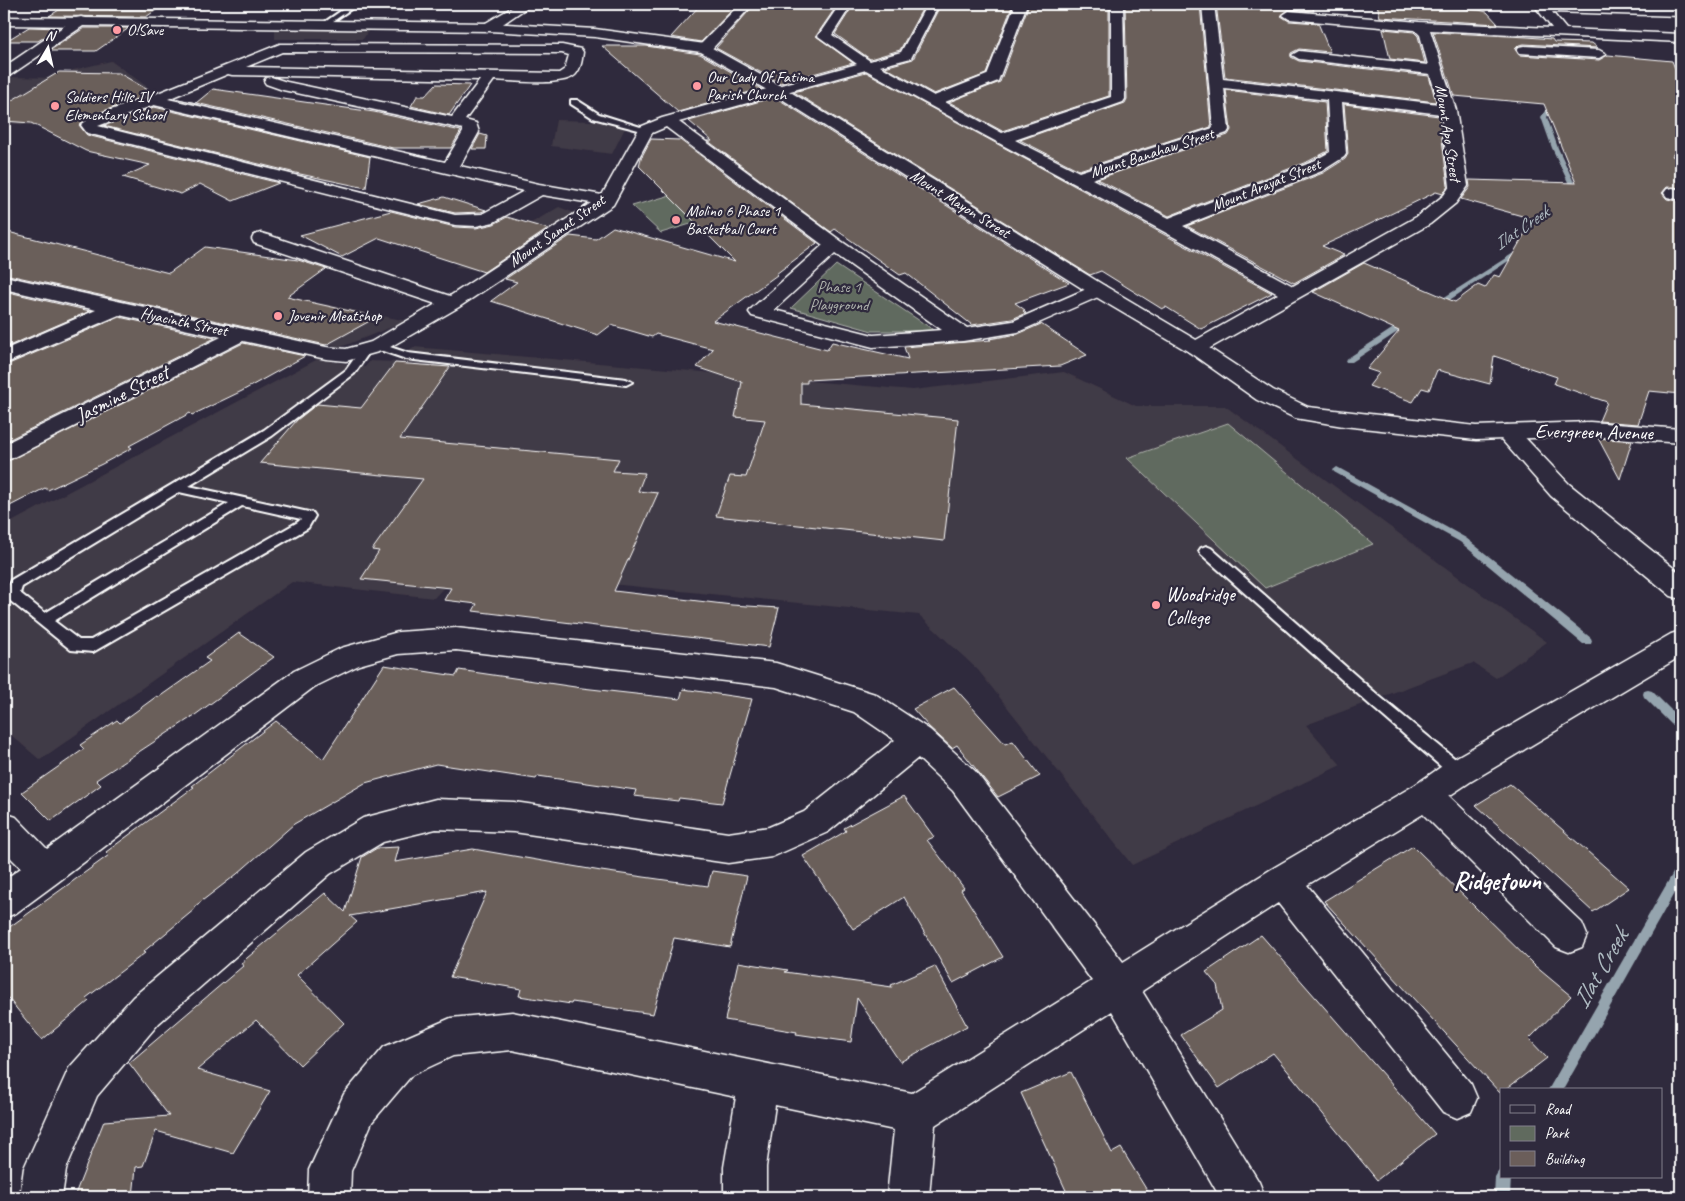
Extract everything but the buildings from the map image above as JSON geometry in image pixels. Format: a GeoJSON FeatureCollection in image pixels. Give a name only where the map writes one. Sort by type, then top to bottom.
{"type":"FeatureCollection","features":[{"type":"Feature","properties":{"kind":"street"},"geometry":{"type":"LineString","coordinates":[[489,27],[526,4]]}},
{"type":"Feature","properties":{"kind":"street"},"geometry":{"type":"LineString","coordinates":[[4,21],[489,27],[595,33],[706,48],[747,4]]}},
{"type":"Feature","properties":{"kind":"street"},"geometry":{"type":"LineString","coordinates":[[846,4],[825,36],[869,66],[1001,139],[1168,225],[1292,292]]}},
{"type":"Feature","properties":{"kind":"street"},"geometry":{"type":"LineString","coordinates":[[646,130],[668,121],[906,55],[933,4]]}},
{"type":"Feature","properties":{"kind":"street"},"geometry":{"type":"LineString","coordinates":[[934,101],[993,78],[1021,4]]}},
{"type":"Feature","properties":{"kind":"street"},"geometry":{"type":"LineString","coordinates":[[1001,139],[1118,100],[1117,4]]}},
{"type":"Feature","properties":{"kind":"street","name":"Mount Banahaw Street"},"geometry":{"type":"LineString","coordinates":[[1076,178],[1221,130],[1208,4]]}},
{"type":"Feature","properties":{"kind":"street"},"geometry":{"type":"LineString","coordinates":[[1563,33],[1544,8],[1681,12]]}},
{"type":"Feature","properties":{"kind":"street"},"geometry":{"type":"LineString","coordinates":[[1289,15],[1419,26],[1681,38]]}},
{"type":"Feature","properties":{"kind":"street"},"geometry":{"type":"LineString","coordinates":[[4,73],[81,21]]}},
{"type":"Feature","properties":{"kind":"street","name":"Mount Apo Street"},"geometry":{"type":"LineString","coordinates":[[1196,348],[1292,292],[1424,220],[1450,199],[1459,186],[1448,110],[1426,34],[1419,26]]}},
{"type":"Feature","properties":{"kind":"street"},"geometry":{"type":"LineString","coordinates":[[1428,44],[1447,45]]}},
{"type":"Feature","properties":{"kind":"street"},"geometry":{"type":"LineString","coordinates":[[225,70],[559,77],[569,75],[572,72],[576,52],[562,49],[280,48],[225,70],[153,100],[96,120],[89,125],[93,130],[455,220],[476,221],[488,218],[539,189]]}},
{"type":"Feature","properties":{"kind":"street","name":"Mount Mayon Street"},"geometry":{"type":"LineString","coordinates":[[706,48],[779,91],[1098,290],[1196,348],[1265,395]]}},
{"type":"Feature","properties":{"kind":"street"},"geometry":{"type":"LineString","coordinates":[[1513,49],[1599,54]]}},
{"type":"Feature","properties":{"kind":"street"},"geometry":{"type":"LineString","coordinates":[[1299,55],[1437,70]]}},
{"type":"Feature","properties":{"kind":"street"},"geometry":{"type":"LineString","coordinates":[[4,59],[24,59]]}},
{"type":"Feature","properties":{"kind":"street"},"geometry":{"type":"LineString","coordinates":[[269,71],[270,80],[282,86],[395,108],[470,126],[471,132],[451,167]]}},
{"type":"Feature","properties":{"kind":"street"},"geometry":{"type":"LineString","coordinates":[[395,108],[421,75]]}},
{"type":"Feature","properties":{"kind":"street"},"geometry":{"type":"LineString","coordinates":[[456,122],[490,76]]}},
{"type":"Feature","properties":{"kind":"street"},"geometry":{"type":"LineString","coordinates":[[1216,83],[1448,110]]}},
{"type":"Feature","properties":{"kind":"street","name":"Mount Arayat Street"},"geometry":{"type":"LineString","coordinates":[[1168,225],[1316,167],[1338,154],[1334,97]]}},
{"type":"Feature","properties":{"kind":"street"},"geometry":{"type":"LineString","coordinates":[[153,100],[451,167],[539,189],[607,200]]}},
{"type":"Feature","properties":{"kind":"street"},"geometry":{"type":"LineString","coordinates":[[668,121],[834,245],[962,336]]}},
{"type":"Feature","properties":{"kind":"street","name":"Mount Samat Street"},"geometry":{"type":"LineString","coordinates":[[372,349],[452,303],[607,200],[646,130]]}},
{"type":"Feature","properties":{"kind":"street"},"geometry":{"type":"LineString","coordinates":[[261,239],[452,303]]}},
{"type":"Feature","properties":{"kind":"street"},"geometry":{"type":"LineString","coordinates":[[834,245],[759,312],[873,341],[962,336],[1018,326],[1098,290]]}},
{"type":"Feature","properties":{"kind":"street","name":"Hyacinth Street"},"geometry":{"type":"LineString","coordinates":[[6,285],[326,353],[346,355],[372,349]]}},
{"type":"Feature","properties":{"kind":"street"},"geometry":{"type":"LineString","coordinates":[[4,358],[117,308]]}},
{"type":"Feature","properties":{"kind":"street","name":"Jasmine Street"},"geometry":{"type":"LineString","coordinates":[[4,453],[240,334]]}},
{"type":"Feature","properties":{"kind":"street","name":"Evergreen Avenue"},"geometry":{"type":"LineString","coordinates":[[1265,395],[1303,413],[1476,433],[1590,429],[1681,436]]}},
{"type":"Feature","properties":{"kind":"street"},"geometry":{"type":"LineString","coordinates":[[1507,432],[1560,490],[1681,589]]}},
{"type":"Feature","properties":{"kind":"street"},"geometry":{"type":"LineString","coordinates":[[4,901],[304,679],[351,656],[398,643],[456,639],[776,675],[864,704],[919,739],[964,781],[1118,986],[1244,1197]]}},
{"type":"Feature","properties":{"kind":"street"},"geometry":{"type":"LineString","coordinates":[[329,1197],[330,1170],[358,1108],[398,1061],[451,1037],[512,1030],[916,1114],[1282,881],[1426,796],[1459,772],[1681,642]]}},
{"type":"Feature","properties":{"kind":"street"},"geometry":{"type":"LineString","coordinates":[[41,1197],[45,1168],[83,1082],[146,1010],[318,862],[375,829],[436,814],[514,817],[728,848],[772,842],[816,822],[919,739]]}},
{"type":"Feature","properties":{"kind":"street"},"geometry":{"type":"LineString","coordinates":[[1426,796],[1570,935]]}},
{"type":"Feature","properties":{"kind":"street"},"geometry":{"type":"LineString","coordinates":[[4,828],[46,871]]}},
{"type":"Feature","properties":{"kind":"street"},"geometry":{"type":"LineString","coordinates":[[1282,881],[1457,1098]]}},
{"type":"Feature","properties":{"kind":"street"},"geometry":{"type":"LineString","coordinates":[[745,1197],[745,1167],[758,1081]]}},
{"type":"Feature","properties":{"kind":"street"},"geometry":{"type":"LineString","coordinates":[[908,1197],[916,1114]]}},
{"type":"Feature","properties":{"kind":"lane"},"geometry":{"type":"LineString","coordinates":[[324,25],[355,4]]}},
{"type":"Feature","properties":{"kind":"lane"},"geometry":{"type":"LineString","coordinates":[[574,102],[596,116],[646,130]]}},
{"type":"Feature","properties":{"kind":"lane"},"geometry":{"type":"LineString","coordinates":[[180,488],[309,516],[303,525],[92,646],[76,646],[13,595],[16,584],[180,488],[268,433],[350,372],[372,349],[406,356],[626,382]]}},
{"type":"Feature","properties":{"kind":"lane"},"geometry":{"type":"LineString","coordinates":[[44,620],[241,501]]}},
{"type":"Feature","properties":{"kind":"lane"},"geometry":{"type":"LineString","coordinates":[[1206,551],[1374,700],[1459,772]]}},
{"type":"Feature","properties":{"kind":"shaded area"},"geometry":{"type":"Polygon","coordinates":[[[275,27],[369,30],[363,39],[275,39],[275,27]]]}},
{"type":"Feature","properties":{"kind":"shaded area","name":"Soldiers Hills IV Elementary School"},"geometry":{"type":"Polygon","coordinates":[[[111,61],[149,88],[55,127],[4,123],[4,77],[61,78],[73,70],[111,61]]]}},
{"type":"Feature","properties":{"kind":"shaded area"},"geometry":{"type":"Polygon","coordinates":[[[556,120],[628,122],[612,154],[551,146],[556,120]]]}},
{"type":"Feature","properties":{"kind":"shaded area"},"geometry":{"type":"Polygon","coordinates":[[[559,207],[580,215],[485,270],[453,268],[559,207]]]}},
{"type":"Feature","properties":{"kind":"shaded area"},"geometry":{"type":"Polygon","coordinates":[[[279,295],[407,321],[341,347],[234,324],[279,295]]]}},
{"type":"Feature","properties":{"kind":"shaded area","name":"Woodridge College"},"geometry":{"type":"Polygon","coordinates":[[[413,347],[913,390],[1064,372],[1136,406],[1225,406],[1547,642],[1496,678],[1473,663],[1306,725],[1341,765],[1132,865],[978,670],[919,615],[461,569],[434,598],[292,582],[40,760],[4,729],[4,526],[318,359],[365,367],[370,361],[401,362],[413,347]]]}},
{"type":"Feature","properties":{"kind":"green space","name":"Molino 6 Phase 1 Basketball Court"},"geometry":{"type":"Polygon","coordinates":[[[721,181],[753,205],[661,233],[632,206],[721,181]]]}},
{"type":"Feature","properties":{"kind":"green space","name":"Phase 1 Playground"},"geometry":{"type":"Polygon","coordinates":[[[836,265],[935,331],[872,331],[791,308],[836,265]]]}},
{"type":"Feature","properties":{"kind":"green space"},"geometry":{"type":"Polygon","coordinates":[[[1228,423],[1373,544],[1265,588],[1127,458],[1228,423]]]}},
{"type":"Feature","properties":{"kind":"waterway","name":"Ilat Creek"},"geometry":{"type":"LineString","coordinates":[[1554,101],[1544,117],[1555,148],[1577,195]]}},
{"type":"Feature","properties":{"kind":"waterway","name":"Ilat Creek"},"geometry":{"type":"LineString","coordinates":[[1436,305],[1523,249]]}},
{"type":"Feature","properties":{"kind":"waterway","name":"Ilat Creek"},"geometry":{"type":"LineString","coordinates":[[1349,360],[1407,323]]}},
{"type":"Feature","properties":{"kind":"waterway","name":"Ilat Creek"},"geometry":{"type":"LineString","coordinates":[[1337,470],[1463,540],[1587,641]]}},
{"type":"Feature","properties":{"kind":"waterway","name":"Ilat Creek"},"geometry":{"type":"LineString","coordinates":[[1648,694],[1681,727]]}},
{"type":"Feature","properties":{"kind":"waterway","name":"Ilat Creek"},"geometry":{"type":"LineString","coordinates":[[1556,1088],[1681,870]]}},
{"type":"Feature","properties":{"kind":"waterway","name":"Ilat Creek"},"geometry":{"type":"LineString","coordinates":[[1502,1197],[1503,1178]]}},
{"type":"Feature","properties":{"kind":"place","name":"O!Save"},"geometry":{"type":"Point","coordinates":[117,30]}},
{"type":"Feature","properties":{"kind":"place","name":"Our Lady Of Fatima Parish Church"},"geometry":{"type":"Point","coordinates":[697,86]}},
{"type":"Feature","properties":{"kind":"place","name":"Soldiers Hills IV Elementary School"},"geometry":{"type":"Point","coordinates":[55,106]}},
{"type":"Feature","properties":{"kind":"place","name":"Molino 6 Phase 1 Basketball Court"},"geometry":{"type":"Point","coordinates":[676,220]}},
{"type":"Feature","properties":{"kind":"place","name":"Jovenir Meatshop"},"geometry":{"type":"Point","coordinates":[278,316]}},
{"type":"Feature","properties":{"kind":"place","name":"Woodridge College"},"geometry":{"type":"Point","coordinates":[1156,605]}},
{"type":"Feature","properties":{"kind":"district","name":"Ridgetown"},"geometry":{"type":"Point","coordinates":[1497,881]}}]}
